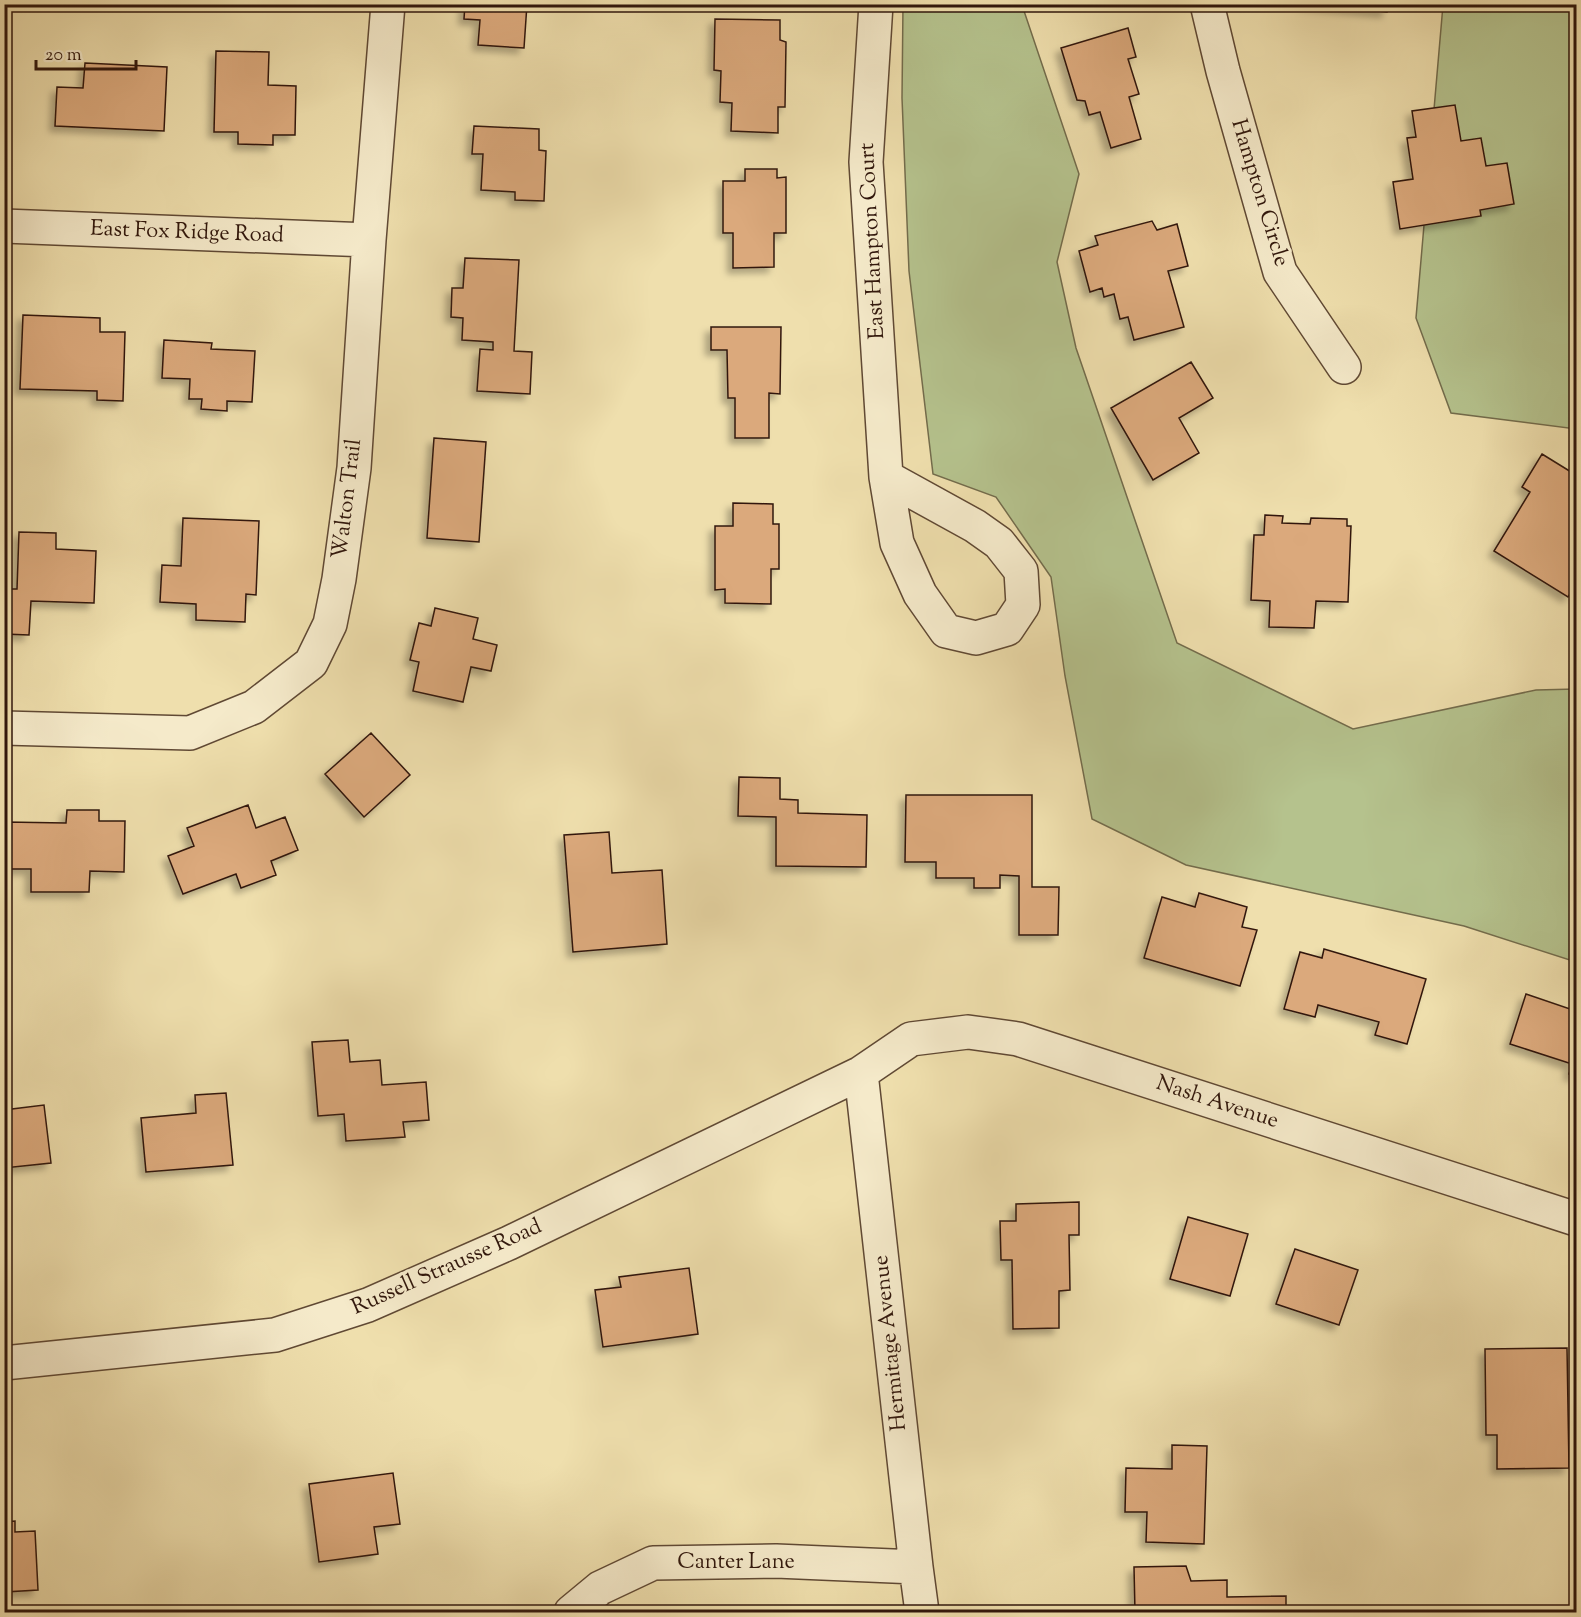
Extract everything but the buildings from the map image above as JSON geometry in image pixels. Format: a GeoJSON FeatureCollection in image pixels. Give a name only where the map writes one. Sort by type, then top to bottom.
{"type":"FeatureCollection","features":[{"type":"Feature","properties":{"kind":"street","name":"Walton Trail"},"geometry":{"type":"LineString","coordinates":[[4,728],[190,733],[254,707],[311,663],[330,624],[339,579],[354,468],[388,4]]}},
{"type":"Feature","properties":{"kind":"street","name":"East Hampton Court"},"geometry":{"type":"LineString","coordinates":[[876,4],[866,162],[886,477],[897,543],[920,594],[946,631],[976,638],[1007,629],[1023,605],[1021,571],[999,543],[975,526],[886,477]]}},
{"type":"Feature","properties":{"kind":"street","name":"Hampton Circle"},"geometry":{"type":"LineString","coordinates":[[1207,4],[1223,71],[1280,272],[1344,367]]}},
{"type":"Feature","properties":{"kind":"street","name":"East Fox Ridge Road"},"geometry":{"type":"LineString","coordinates":[[4,226],[369,240]]}},
{"type":"Feature","properties":{"kind":"street","name":"Nash Avenue"},"geometry":{"type":"LineString","coordinates":[[861,1073],[911,1039],[968,1032],[1018,1039],[1576,1219]]}},
{"type":"Feature","properties":{"kind":"street","name":"Russell Strausse Road"},"geometry":{"type":"LineString","coordinates":[[4,1363],[275,1335],[368,1305],[509,1243],[861,1073]]}},
{"type":"Feature","properties":{"kind":"street","name":"Hermitage Avenue"},"geometry":{"type":"LineString","coordinates":[[861,1073],[922,1612]]}},
{"type":"Feature","properties":{"kind":"street","name":"Canter Lane"},"geometry":{"type":"LineString","coordinates":[[571,1612],[600,1588],[653,1563],[776,1561],[916,1567]]}},
{"type":"Feature","properties":{"kind":"green space"},"geometry":{"type":"Polygon","coordinates":[[[903,5],[1022,5],[1079,174],[1057,262],[1076,348],[1177,643],[1353,729],[1536,690],[1576,689],[1576,962],[1464,926],[1186,865],[1092,819],[1065,676],[1051,577],[996,497],[933,474],[909,271],[902,98],[903,5]]]}},
{"type":"Feature","properties":{"kind":"green space"},"geometry":{"type":"Polygon","coordinates":[[[1443,5],[1576,5],[1576,429],[1451,413],[1416,318],[1443,5]]]}}]}
